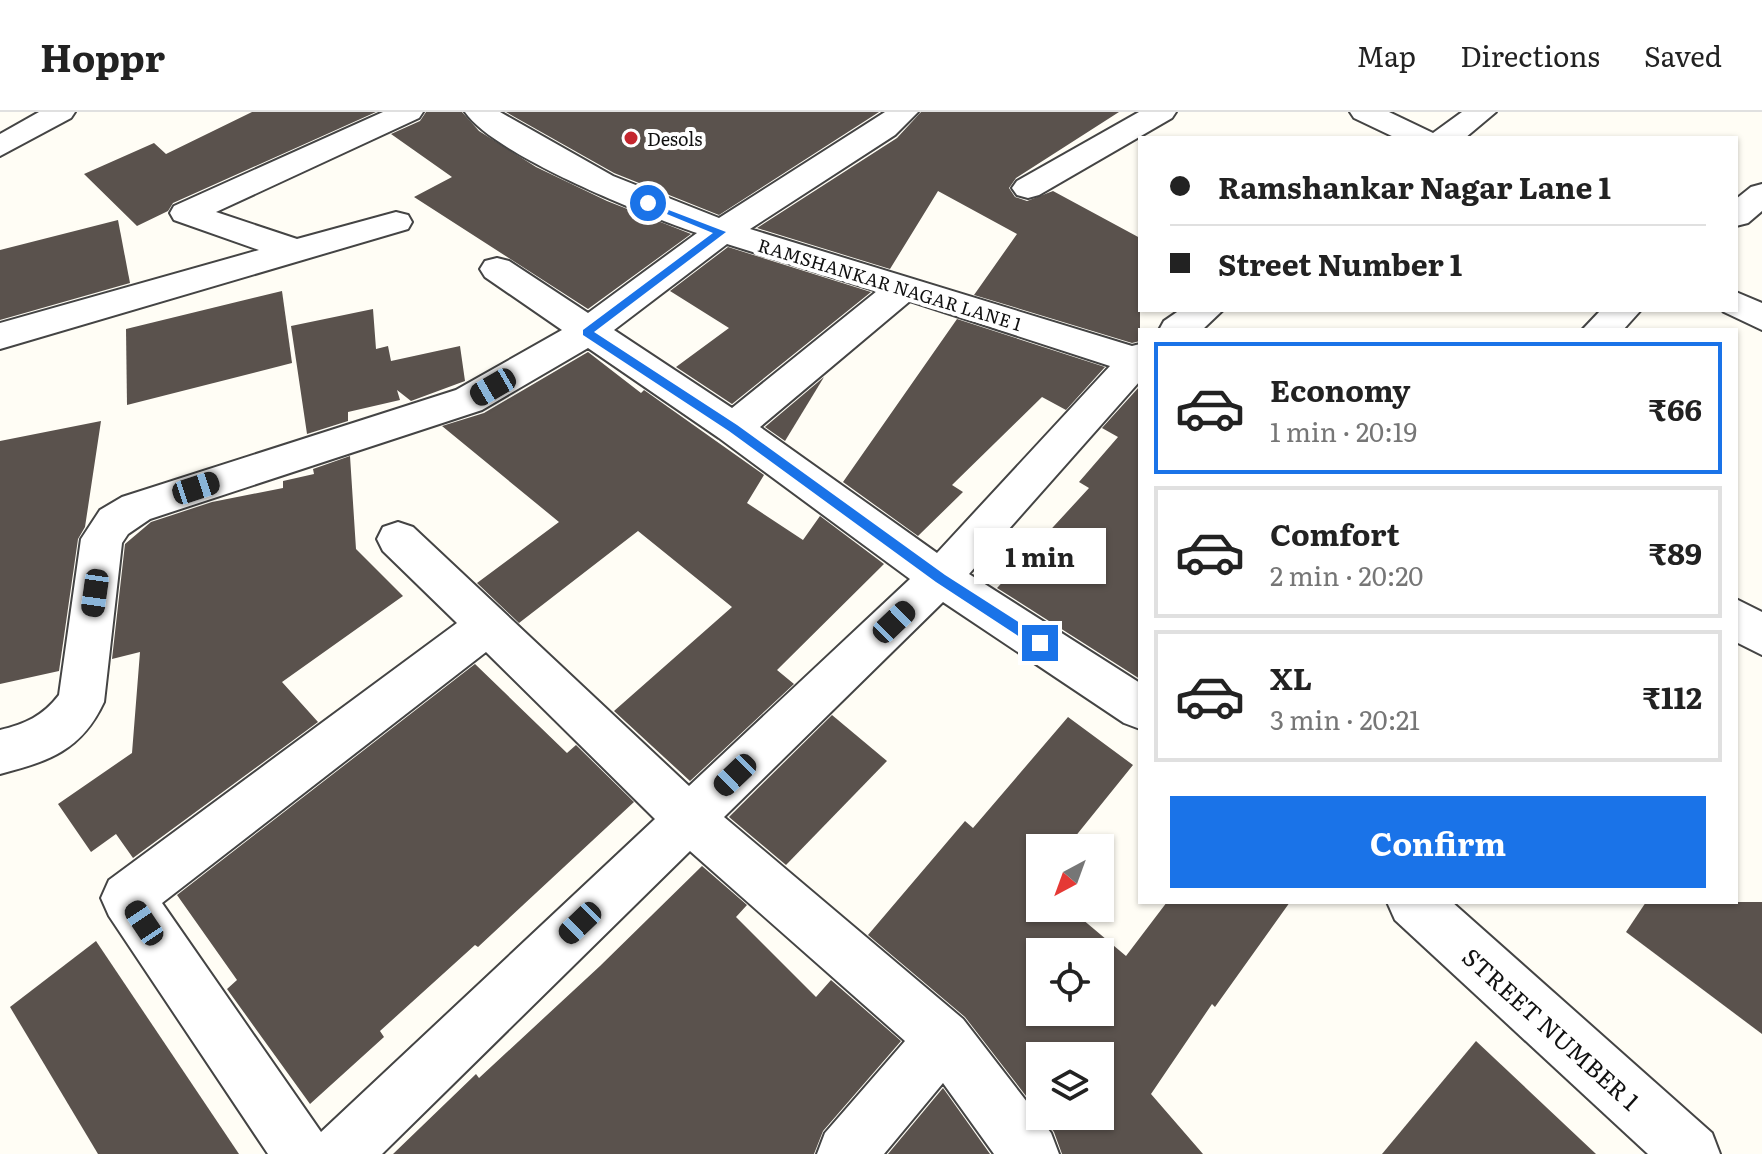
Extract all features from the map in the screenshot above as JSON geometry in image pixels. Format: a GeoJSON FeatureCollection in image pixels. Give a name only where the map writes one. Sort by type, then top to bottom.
{"type":"FeatureCollection","features":[{"type":"Feature","properties":{"kind":"street"},"geometry":{"type":"LineString","coordinates":[[0,147],[60,112]]}},
{"type":"Feature","properties":{"kind":"street"},"geometry":{"type":"LineString","coordinates":[[296,251],[186,213],[408,112]]}},
{"type":"Feature","properties":{"kind":"street","name":"RAMSHANKAR NAGAR LANE 1"},"geometry":{"type":"LineString","coordinates":[[480,112],[523,144],[600,184],[721,232],[1138,360]]}},
{"type":"Feature","properties":{"kind":"street"},"geometry":{"type":"LineString","coordinates":[[1028,188],[1161,112]]}},
{"type":"Feature","properties":{"kind":"street"},"geometry":{"type":"LineString","coordinates":[[1365,112],[1417,136]]}},
{"type":"Feature","properties":{"kind":"street"},"geometry":{"type":"LineString","coordinates":[[1448,136],[1481,112]]}},
{"type":"Feature","properties":{"kind":"street"},"geometry":{"type":"LineString","coordinates":[[0,752],[35,743],[64,725],[81,702],[102,539],[114,522],[136,508],[469,400],[587,332],[879,118]]}},
{"type":"Feature","properties":{"kind":"street"},"geometry":{"type":"LineString","coordinates":[[1738,214],[1762,194]]}},
{"type":"Feature","properties":{"kind":"street"},"geometry":{"type":"LineString","coordinates":[[0,336],[396,222]]}},
{"type":"Feature","properties":{"kind":"street"},"geometry":{"type":"LineString","coordinates":[[497,269],[733,428],[940,578],[1138,707]]}},
{"type":"Feature","properties":{"kind":"street"},"geometry":{"type":"LineString","coordinates":[[733,428],[904,287]]}},
{"type":"Feature","properties":{"kind":"street"},"geometry":{"type":"LineString","coordinates":[[1738,305],[1762,318]]}},
{"type":"Feature","properties":{"kind":"street"},"geometry":{"type":"LineString","coordinates":[[1180,328],[1202,312]]}},
{"type":"Feature","properties":{"kind":"street"},"geometry":{"type":"LineString","coordinates":[[1602,328],[1621,312]]}},
{"type":"Feature","properties":{"kind":"street"},"geometry":{"type":"LineString","coordinates":[[340,1154],[940,578],[1138,360]]}},
{"type":"Feature","properties":{"kind":"street"},"geometry":{"type":"LineString","coordinates":[[398,539],[689,819],[944,1038],[1030,1154]]}},
{"type":"Feature","properties":{"kind":"street"},"geometry":{"type":"LineString","coordinates":[[1738,619],[1762,636]]}},
{"type":"Feature","properties":{"kind":"street"},"geometry":{"type":"LineString","coordinates":[[302,1154],[127,898],[488,625]]}},
{"type":"Feature","properties":{"kind":"street","name":"STREET NUMBER 1"},"geometry":{"type":"LineString","coordinates":[[1415,904],[1691,1154]]}},
{"type":"Feature","properties":{"kind":"street"},"geometry":{"type":"LineString","coordinates":[[846,1154],[944,1038]]}},
{"type":"Feature","properties":{"kind":"building"},"geometry":{"type":"Polygon","coordinates":[[[252,112],[376,112],[173,203],[168,211],[137,226],[84,174],[154,143],[166,154],[252,112]]]}},
{"type":"Feature","properties":{"kind":"building"},"geometry":{"type":"Polygon","coordinates":[[[426,112],[462,112],[479,131],[536,167],[607,201],[691,234],[588,309],[414,197],[452,177],[391,134],[420,121],[426,112]]]}},
{"type":"Feature","properties":{"kind":"building"},"geometry":{"type":"Polygon","coordinates":[[[506,112],[879,112],[719,215],[614,173],[506,112]]]}},
{"type":"Feature","properties":{"kind":"building"},"geometry":{"type":"Polygon","coordinates":[[[921,112],[1119,112],[1016,178],[1009,188],[1015,197],[1027,201],[1053,191],[1138,237],[1138,342],[1132,343],[974,295],[1017,234],[938,191],[890,269],[757,228],[897,138],[921,112]]]}},
{"type":"Feature","properties":{"kind":"building"},"geometry":{"type":"Polygon","coordinates":[[[118,220],[130,283],[0,320],[0,250],[118,220]]]}},
{"type":"Feature","properties":{"kind":"building"},"geometry":{"type":"Polygon","coordinates":[[[728,247],[871,292],[732,404],[676,367],[729,328],[670,291],[728,247]]]}},
{"type":"Feature","properties":{"kind":"building"},"geometry":{"type":"Polygon","coordinates":[[[282,291],[292,363],[127,405],[126,329],[282,291]]]}},
{"type":"Feature","properties":{"kind":"building"},"geometry":{"type":"Polygon","coordinates":[[[373,309],[376,349],[388,346],[391,361],[460,346],[465,381],[411,401],[397,390],[400,400],[348,412],[348,421],[307,434],[291,326],[373,309]]]}},
{"type":"Feature","properties":{"kind":"building"},"geometry":{"type":"Polygon","coordinates":[[[957,319],[1105,367],[1066,410],[1042,397],[952,485],[963,492],[918,536],[843,482],[957,319]]]}},
{"type":"Feature","properties":{"kind":"building"},"geometry":{"type":"Polygon","coordinates":[[[588,352],[641,393],[644,390],[764,475],[747,503],[803,540],[820,516],[884,564],[777,670],[794,684],[690,781],[614,711],[732,607],[638,531],[519,623],[477,583],[559,522],[442,426],[484,413],[588,352]]]}},
{"type":"Feature","properties":{"kind":"building"},"geometry":{"type":"Polygon","coordinates":[[[824,377],[785,441],[765,427],[824,377]]]}},
{"type":"Feature","properties":{"kind":"building"},"geometry":{"type":"Polygon","coordinates":[[[1138,388],[1138,678],[997,588],[1089,488],[1079,482],[1118,437],[1102,428],[1138,388]]]}},
{"type":"Feature","properties":{"kind":"building"},"geometry":{"type":"Polygon","coordinates":[[[101,421],[85,527],[78,539],[59,671],[0,684],[0,441],[101,421]]]}},
{"type":"Feature","properties":{"kind":"building"},"geometry":{"type":"Polygon","coordinates":[[[350,456],[356,549],[403,596],[282,682],[318,722],[133,858],[116,834],[91,852],[58,804],[132,753],[140,652],[112,659],[125,544],[151,522],[212,502],[283,488],[283,481],[314,474],[313,469],[350,456]]]}},
{"type":"Feature","properties":{"kind":"building"},"geometry":{"type":"Polygon","coordinates":[[[475,664],[567,753],[576,745],[634,802],[478,947],[475,945],[380,1031],[384,1037],[310,1104],[227,989],[237,980],[177,895],[475,664]]]}},
{"type":"Feature","properties":{"kind":"building"},"geometry":{"type":"Polygon","coordinates":[[[832,715],[887,761],[786,865],[729,817],[832,715]]]}},
{"type":"Feature","properties":{"kind":"building"},"geometry":{"type":"Polygon","coordinates":[[[1068,717],[1133,765],[1077,834],[1026,834],[1026,922],[1086,922],[1105,938],[1026,938],[1026,1026],[1114,1026],[1114,946],[1126,956],[1165,904],[1289,904],[1215,1007],[1212,1004],[1151,1094],[1203,1154],[1062,1154],[1052,1130],[1114,1130],[1114,1042],[1026,1042],[1026,1096],[965,1017],[868,935],[965,821],[973,828],[1068,717]]]}},
{"type":"Feature","properties":{"kind":"building"},"geometry":{"type":"Polygon","coordinates":[[[702,866],[747,905],[736,917],[816,997],[831,980],[901,1041],[823,1131],[814,1154],[393,1154],[476,1074],[479,1078],[600,966],[702,866]]]}},
{"type":"Feature","properties":{"kind":"building"},"geometry":{"type":"Polygon","coordinates":[[[1762,902],[1762,1034],[1626,932],[1645,904],[1762,902]]]}},
{"type":"Feature","properties":{"kind":"building"},"geometry":{"type":"Polygon","coordinates":[[[96,941],[239,1154],[98,1154],[10,1007],[96,941]]]}},
{"type":"Feature","properties":{"kind":"building"},"geometry":{"type":"Polygon","coordinates":[[[1476,1041],[1596,1154],[1382,1154],[1476,1041]]]}},
{"type":"Feature","properties":{"kind":"building"},"geometry":{"type":"Polygon","coordinates":[[[943,1088],[990,1154],[888,1154],[943,1088]]]}},
{"type":"Feature","properties":{"kind":"place","name":"Desols"},"geometry":{"type":"Point","coordinates":[631,138]}},
{"type":"Feature","properties":{"kind":"route"},"geometry":{"type":"LineString","coordinates":[[648,203],[721,232],[587,332],[733,428],[940,578],[1040,643]]}}]}
